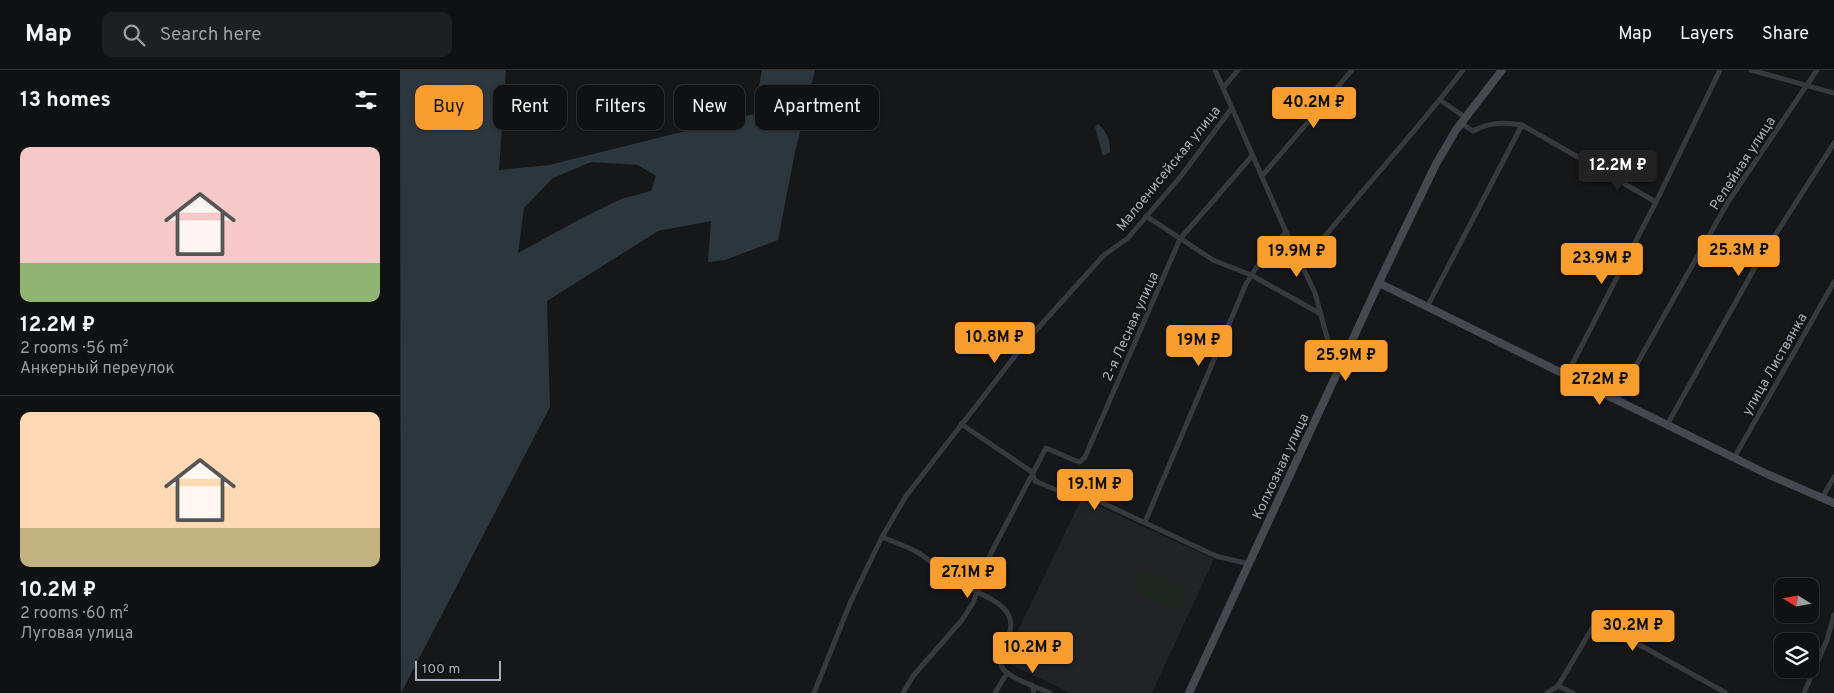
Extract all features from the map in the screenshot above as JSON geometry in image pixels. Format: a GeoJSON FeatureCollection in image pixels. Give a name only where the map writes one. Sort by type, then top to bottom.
{"type":"FeatureCollection","features":[{"type":"Feature","properties":{"kind":"main road","name":"Колхозная улица"},"geometry":{"type":"LineString","coordinates":[[1189,693],[1436,164],[1463,120],[1502,70]]}},
{"type":"Feature","properties":{"kind":"main road"},"geometry":{"type":"LineString","coordinates":[[1379,283],[1616,401],[1734,458],[1834,503]]}},
{"type":"Feature","properties":{"kind":"street","name":"Малоенисейская улица"},"geometry":{"type":"LineString","coordinates":[[814,693],[851,601],[882,537],[906,496],[1029,338],[1104,256],[1128,238],[1180,176],[1232,108],[1215,70]]}},
{"type":"Feature","properties":{"kind":"street"},"geometry":{"type":"LineString","coordinates":[[1223,88],[1238,70]]}},
{"type":"Feature","properties":{"kind":"street"},"geometry":{"type":"LineString","coordinates":[[1262,176],[1352,70]]}},
{"type":"Feature","properties":{"kind":"street"},"geometry":{"type":"LineString","coordinates":[[1302,265],[1464,70]]}},
{"type":"Feature","properties":{"kind":"street"},"geometry":{"type":"LineString","coordinates":[[1566,376],[1656,202],[1720,70]]}},
{"type":"Feature","properties":{"kind":"street"},"geometry":{"type":"LineString","coordinates":[[1751,70],[1834,94]]}},
{"type":"Feature","properties":{"kind":"street","name":"Релейная улица"},"geometry":{"type":"LineString","coordinates":[[1616,401],[1728,202],[1817,70]]}},
{"type":"Feature","properties":{"kind":"street"},"geometry":{"type":"LineString","coordinates":[[1440,100],[1473,131],[1485,124],[1503,122],[1522,125],[1656,202]]}},
{"type":"Feature","properties":{"kind":"street"},"geometry":{"type":"LineString","coordinates":[[1232,108],[1315,293],[1331,358],[1334,366],[1339,370]]}},
{"type":"Feature","properties":{"kind":"street"},"geometry":{"type":"LineString","coordinates":[[1427,307],[1522,125]]}},
{"type":"Feature","properties":{"kind":"street"},"geometry":{"type":"LineString","coordinates":[[1667,425],[1758,262],[1834,143]]}},
{"type":"Feature","properties":{"kind":"street","name":"2-я Лесная улица"},"geometry":{"type":"LineString","coordinates":[[1032,472],[1046,448],[1080,462],[1086,457],[1180,239],[1252,156]]}},
{"type":"Feature","properties":{"kind":"street"},"geometry":{"type":"LineString","coordinates":[[1146,216],[1213,260],[1251,275],[1321,314]]}},
{"type":"Feature","properties":{"kind":"street"},"geometry":{"type":"LineString","coordinates":[[1145,522],[1251,275],[1286,232]]}},
{"type":"Feature","properties":{"kind":"street","name":"улица Листвянка"},"geometry":{"type":"LineString","coordinates":[[1734,458],[1834,282]]}},
{"type":"Feature","properties":{"kind":"street"},"geometry":{"type":"LineString","coordinates":[[961,424],[1032,472],[1036,481],[1050,488],[1066,494],[1092,498],[1216,556],[1248,564]]}},
{"type":"Feature","properties":{"kind":"street"},"geometry":{"type":"LineString","coordinates":[[903,693],[913,676],[962,620],[973,604],[991,553],[1032,472]]}},
{"type":"Feature","properties":{"kind":"street"},"geometry":{"type":"LineString","coordinates":[[1822,498],[1834,477]]}},
{"type":"Feature","properties":{"kind":"street"},"geometry":{"type":"LineString","coordinates":[[882,537],[918,553],[958,582],[1001,607],[1008,614],[1011,632],[1000,659],[1000,665],[1007,673],[1050,693]]}},
{"type":"Feature","properties":{"kind":"street"},"geometry":{"type":"LineString","coordinates":[[1804,693],[1827,640],[1834,616]]}},
{"type":"Feature","properties":{"kind":"street"},"geometry":{"type":"LineString","coordinates":[[1547,693],[1558,686],[1594,625],[1613,630],[1726,693]]}},
{"type":"Feature","properties":{"kind":"street"},"geometry":{"type":"LineString","coordinates":[[995,693],[1007,673]]}},
{"type":"Feature","properties":{"kind":"street"},"geometry":{"type":"LineString","coordinates":[[1032,685],[1034,693]]}},
{"type":"Feature","properties":{"kind":"street"},"geometry":{"type":"LineString","coordinates":[[1558,686],[1573,693]]}},
{"type":"Feature","properties":{"kind":"shaded area"},"geometry":{"type":"Polygon","coordinates":[[[400,70],[506,70],[505,85],[493,85],[493,130],[502,130],[499,170],[549,165],[690,130],[745,130],[745,116],[754,114],[755,108],[755,130],[800,130],[778,240],[725,260],[708,262],[711,221],[658,231],[547,301],[550,407],[401,693],[400,70]],[[591,162],[553,178],[524,208],[518,253],[621,199],[651,191],[656,176],[638,165],[591,162]]]}},
{"type":"Feature","properties":{"kind":"shaded area"},"geometry":{"type":"Polygon","coordinates":[[[762,70],[815,70],[811,85],[759,85],[762,70]]]}},
{"type":"Feature","properties":{"kind":"shaded area"},"geometry":{"type":"Polygon","coordinates":[[[1098,124],[1106,133],[1109,144],[1110,152],[1103,156],[1095,127],[1098,124]]]}},
{"type":"Feature","properties":{"kind":"shaded area"},"geometry":{"type":"Polygon","coordinates":[[[1081,500],[1096,505],[1214,559],[1152,693],[1071,693],[1003,661],[1081,500]]]}},
{"type":"Feature","properties":{"kind":"shaded area"},"geometry":{"type":"Polygon","coordinates":[[[1147,569],[1183,588],[1184,600],[1182,604],[1178,607],[1166,607],[1136,591],[1133,584],[1141,570],[1147,569]]]}}]}
